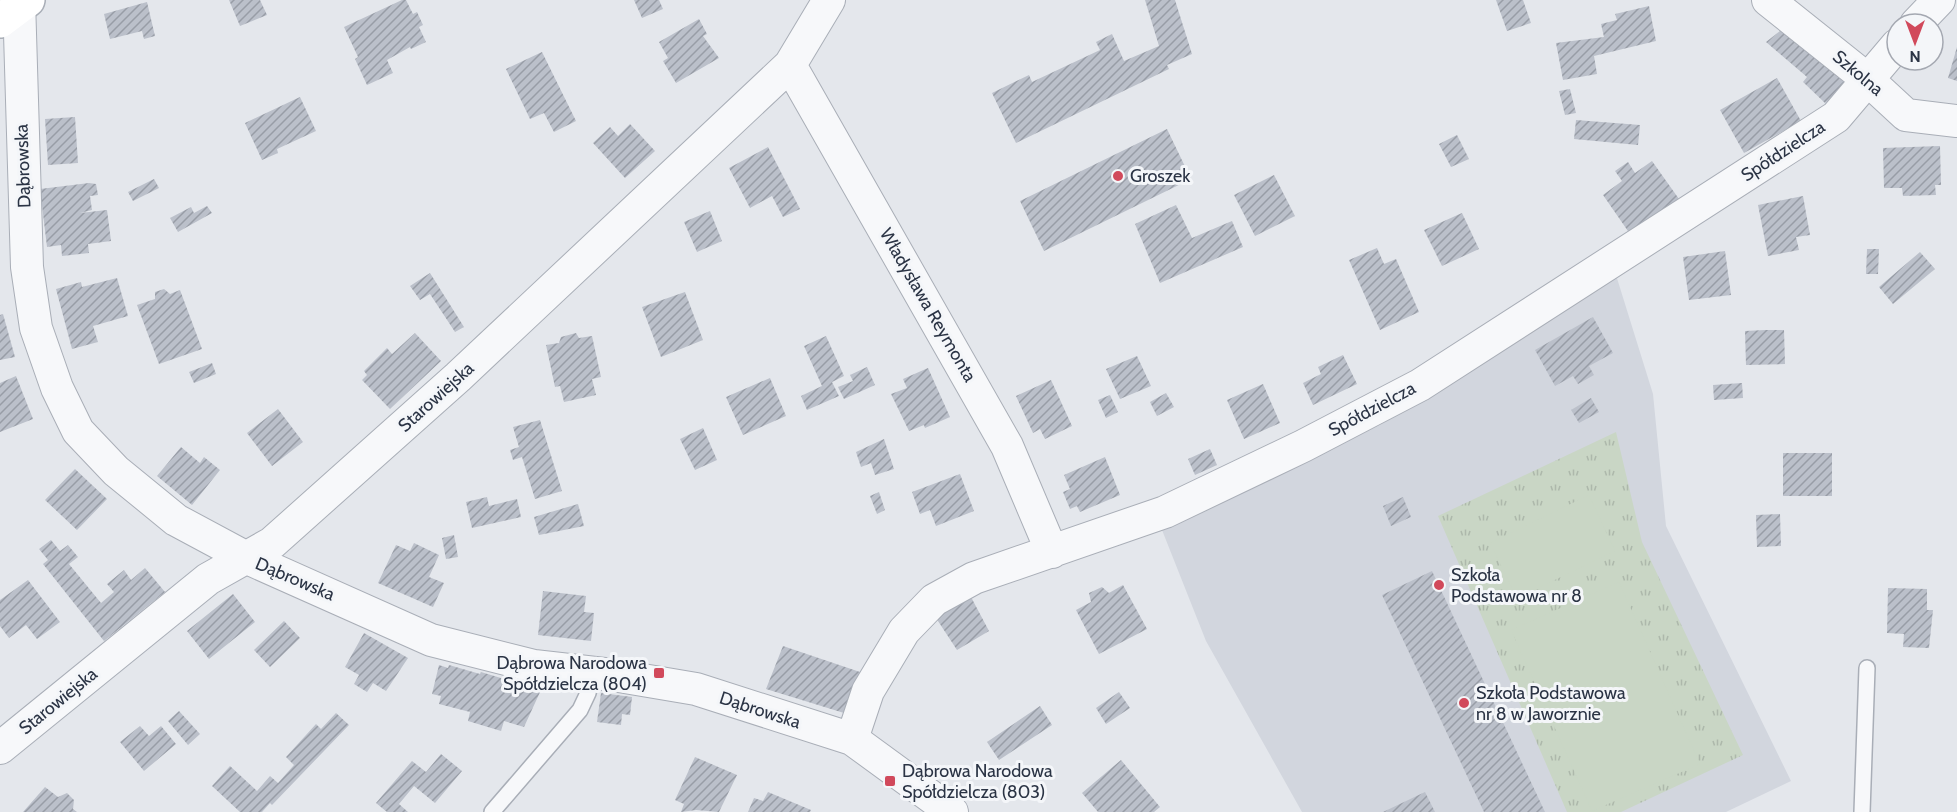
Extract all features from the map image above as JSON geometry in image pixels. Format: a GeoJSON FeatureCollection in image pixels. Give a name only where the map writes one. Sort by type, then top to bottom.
{"type":"FeatureCollection","features":[{"type":"Feature","properties":{"kind":"street","name":"Starowiejska"},"geometry":{"type":"LineString","coordinates":[[0,748],[208,579],[272,543],[458,377],[790,65],[829,0]]}},
{"type":"Feature","properties":{"kind":"street","name":"Szkolna"},"geometry":{"type":"LineString","coordinates":[[1768,0],[1867,79],[1906,116],[1957,121]]}},
{"type":"Feature","properties":{"kind":"street"},"geometry":{"type":"LineString","coordinates":[[1928,12],[1939,0]]}},
{"type":"Feature","properties":{"kind":"street","name":"Dąbrowska"},"geometry":{"type":"LineString","coordinates":[[16,7],[27,267],[36,328],[57,388],[78,431],[116,471],[176,520],[245,557],[431,640],[534,666],[592,672],[696,689],[852,740],[948,811]]}},
{"type":"Feature","properties":{"kind":"street","name":"Spółdzielcza"},"geometry":{"type":"LineString","coordinates":[[852,740],[867,691],[904,631],[934,600],[974,578],[1165,512],[1303,446],[1420,385],[1836,117],[1885,59]]}},
{"type":"Feature","properties":{"kind":"street","name":"Władysława Reymonta"},"geometry":{"type":"LineString","coordinates":[[790,65],[1007,446],[1052,552]]}},
{"type":"Feature","properties":{"kind":"lane"},"geometry":{"type":"LineString","coordinates":[[1862,812],[1867,668]]}},
{"type":"Feature","properties":{"kind":"lane"},"geometry":{"type":"LineString","coordinates":[[492,812],[580,710],[588,693],[592,672]]}},
{"type":"Feature","properties":{"kind":"shaded area","name":"Szkoła Podstawowa nr 8"},"geometry":{"type":"Polygon","coordinates":[[[1616,275],[1653,394],[1666,526],[1791,781],[1726,812],[1302,812],[1206,641],[1162,530],[1380,425],[1616,275]]]}},
{"type":"Feature","properties":{"kind":"green space"},"geometry":{"type":"Polygon","coordinates":[[[1616,432],[1642,542],[1743,755],[1621,812],[1567,812],[1438,516],[1616,432]]]}},
{"type":"Feature","properties":{"kind":"green space"},"geometry":{"type":"Polygon","coordinates":[[[1589,495],[1615,551],[1517,598],[1490,543],[1589,495]]]}},
{"type":"Feature","properties":{"kind":"green space"},"geometry":{"type":"Polygon","coordinates":[[[1619,582],[1700,764],[1592,811],[1511,630],[1619,582]]]}},
{"type":"Feature","properties":{"kind":"building"},"geometry":{"type":"Polygon","coordinates":[[[229,0],[260,0],[267,15],[240,26],[229,0]]]}},
{"type":"Feature","properties":{"kind":"building"},"geometry":{"type":"Polygon","coordinates":[[[406,0],[413,14],[417,12],[423,25],[419,27],[426,42],[411,49],[410,47],[387,60],[393,73],[367,85],[355,59],[358,57],[344,27],[406,0]]]}},
{"type":"Feature","properties":{"kind":"building"},"geometry":{"type":"Polygon","coordinates":[[[634,0],[659,0],[663,9],[642,18],[634,0]]]}},
{"type":"Feature","properties":{"kind":"building"},"geometry":{"type":"Polygon","coordinates":[[[1145,0],[1175,0],[1192,54],[1167,65],[1169,69],[1016,143],[992,93],[1029,75],[1032,82],[1100,50],[1096,42],[1112,34],[1124,61],[1159,46],[1145,0]]]}},
{"type":"Feature","properties":{"kind":"building"},"geometry":{"type":"Polygon","coordinates":[[[1496,0],[1523,0],[1531,23],[1507,31],[1496,0]]]}},
{"type":"Feature","properties":{"kind":"building"},"geometry":{"type":"Polygon","coordinates":[[[147,2],[155,36],[144,39],[142,31],[110,39],[104,14],[147,2]]]}},
{"type":"Feature","properties":{"kind":"building"},"geometry":{"type":"Polygon","coordinates":[[[1649,6],[1656,41],[1594,56],[1597,74],[1563,80],[1556,43],[1604,37],[1601,24],[1617,20],[1615,14],[1649,6]]]}},
{"type":"Feature","properties":{"kind":"building"},"geometry":{"type":"Polygon","coordinates":[[[699,19],[707,34],[703,36],[719,58],[676,83],[663,61],[668,58],[659,42],[699,19]]]}},
{"type":"Feature","properties":{"kind":"building"},"geometry":{"type":"Polygon","coordinates":[[[1785,27],[1847,85],[1825,103],[1803,82],[1807,77],[1766,42],[1785,27]]]}},
{"type":"Feature","properties":{"kind":"building"},"geometry":{"type":"Polygon","coordinates":[[[1957,47],[1957,81],[1948,78],[1957,47]]]}},
{"type":"Feature","properties":{"kind":"building"},"geometry":{"type":"Polygon","coordinates":[[[542,52],[576,121],[554,132],[544,113],[530,119],[506,69],[542,52]]]}},
{"type":"Feature","properties":{"kind":"building"},"geometry":{"type":"Polygon","coordinates":[[[1777,78],[1801,121],[1744,153],[1720,110],[1777,78]]]}},
{"type":"Feature","properties":{"kind":"building"},"geometry":{"type":"Polygon","coordinates":[[[1570,89],[1576,113],[1565,115],[1559,91],[1570,89]]]}},
{"type":"Feature","properties":{"kind":"building"},"geometry":{"type":"Polygon","coordinates":[[[300,97],[316,131],[277,149],[278,153],[262,160],[245,123],[300,97]]]}},
{"type":"Feature","properties":{"kind":"building"},"geometry":{"type":"Polygon","coordinates":[[[75,117],[78,163],[48,165],[45,119],[75,117]]]}},
{"type":"Feature","properties":{"kind":"building"},"geometry":{"type":"Polygon","coordinates":[[[1576,120],[1640,125],[1638,145],[1574,139],[1576,120]]]}},
{"type":"Feature","properties":{"kind":"building"},"geometry":{"type":"Polygon","coordinates":[[[630,124],[655,151],[625,178],[593,143],[610,127],[618,136],[630,124]]]}},
{"type":"Feature","properties":{"kind":"building"},"geometry":{"type":"Polygon","coordinates":[[[1167,129],[1191,179],[1044,251],[1020,201],[1167,129]]]}},
{"type":"Feature","properties":{"kind":"building"},"geometry":{"type":"Polygon","coordinates":[[[1457,135],[1469,159],[1451,167],[1439,144],[1457,135]]]}},
{"type":"Feature","properties":{"kind":"building"},"geometry":{"type":"Polygon","coordinates":[[[1940,146],[1941,185],[1935,185],[1936,195],[1903,196],[1902,188],[1884,188],[1883,148],[1940,146]]]}},
{"type":"Feature","properties":{"kind":"building"},"geometry":{"type":"Polygon","coordinates":[[[768,147],[800,209],[783,217],[772,196],[750,208],[729,168],[768,147]]]}},
{"type":"Feature","properties":{"kind":"building"},"geometry":{"type":"Polygon","coordinates":[[[1652,161],[1679,199],[1630,234],[1603,195],[1622,181],[1615,171],[1628,162],[1635,173],[1652,161]]]}},
{"type":"Feature","properties":{"kind":"building"},"geometry":{"type":"Polygon","coordinates":[[[1274,175],[1295,216],[1255,236],[1234,195],[1274,175]]]}},
{"type":"Feature","properties":{"kind":"building"},"geometry":{"type":"Polygon","coordinates":[[[154,179],[159,188],[133,201],[128,192],[154,179]]]}},
{"type":"Feature","properties":{"kind":"building"},"geometry":{"type":"Polygon","coordinates":[[[96,184],[98,195],[90,196],[92,210],[80,213],[107,210],[111,241],[88,244],[89,253],[62,256],[61,245],[47,247],[40,189],[96,184]]]}},
{"type":"Feature","properties":{"kind":"building"},"geometry":{"type":"Polygon","coordinates":[[[1803,196],[1810,235],[1796,237],[1799,250],[1768,256],[1758,205],[1803,196]]]}},
{"type":"Feature","properties":{"kind":"building"},"geometry":{"type":"Polygon","coordinates":[[[1176,205],[1192,238],[1232,221],[1243,247],[1160,283],[1135,224],[1176,205]]]}},
{"type":"Feature","properties":{"kind":"building"},"geometry":{"type":"Polygon","coordinates":[[[207,206],[212,213],[178,232],[170,218],[191,207],[194,213],[207,206]]]}},
{"type":"Feature","properties":{"kind":"building"},"geometry":{"type":"Polygon","coordinates":[[[710,211],[722,241],[697,252],[684,222],[710,211]]]}},
{"type":"Feature","properties":{"kind":"building"},"geometry":{"type":"Polygon","coordinates":[[[1462,213],[1479,249],[1442,266],[1424,230],[1462,213]]]}},
{"type":"Feature","properties":{"kind":"building"},"geometry":{"type":"Polygon","coordinates":[[[1377,248],[1384,264],[1396,259],[1419,312],[1380,330],[1349,260],[1377,248]]]}},
{"type":"Feature","properties":{"kind":"building"},"geometry":{"type":"Polygon","coordinates":[[[1867,249],[1879,249],[1878,274],[1866,274],[1867,249]]]}},
{"type":"Feature","properties":{"kind":"building"},"geometry":{"type":"Polygon","coordinates":[[[1725,251],[1731,295],[1689,300],[1683,257],[1725,251]]]}},
{"type":"Feature","properties":{"kind":"building"},"geometry":{"type":"Polygon","coordinates":[[[1920,252],[1935,269],[1893,304],[1879,287],[1920,252]]]}},
{"type":"Feature","properties":{"kind":"building"},"geometry":{"type":"Polygon","coordinates":[[[430,273],[464,327],[455,332],[430,294],[420,300],[410,286],[430,273]]]}},
{"type":"Feature","properties":{"kind":"building"},"geometry":{"type":"Polygon","coordinates":[[[117,278],[128,316],[93,326],[98,342],[72,349],[56,289],[81,282],[82,287],[117,278]]]}},
{"type":"Feature","properties":{"kind":"building"},"geometry":{"type":"Polygon","coordinates":[[[164,289],[170,294],[180,290],[202,349],[159,364],[137,305],[155,299],[155,292],[164,289]]]}},
{"type":"Feature","properties":{"kind":"building"},"geometry":{"type":"Polygon","coordinates":[[[685,292],[703,340],[661,357],[642,307],[685,292]]]}},
{"type":"Feature","properties":{"kind":"building"},"geometry":{"type":"Polygon","coordinates":[[[3,314],[15,357],[0,360],[0,315],[3,314]]]}},
{"type":"Feature","properties":{"kind":"building"},"geometry":{"type":"Polygon","coordinates":[[[1593,317],[1613,353],[1589,366],[1594,375],[1578,384],[1573,376],[1555,386],[1535,350],[1593,317]]]}},
{"type":"Feature","properties":{"kind":"building"},"geometry":{"type":"Polygon","coordinates":[[[1784,330],[1785,364],[1746,365],[1745,331],[1784,330]]]}},
{"type":"Feature","properties":{"kind":"building"},"geometry":{"type":"Polygon","coordinates":[[[415,333],[441,361],[390,409],[362,380],[367,375],[364,371],[387,348],[392,354],[415,333]]]}},
{"type":"Feature","properties":{"kind":"building"},"geometry":{"type":"Polygon","coordinates":[[[576,333],[579,338],[592,336],[601,377],[592,379],[596,395],[564,402],[560,386],[555,387],[546,345],[559,343],[561,337],[576,333]]]}},
{"type":"Feature","properties":{"kind":"building"},"geometry":{"type":"Polygon","coordinates":[[[826,336],[844,376],[832,382],[839,396],[807,410],[801,396],[822,386],[804,346],[826,336]]]}},
{"type":"Feature","properties":{"kind":"building"},"geometry":{"type":"Polygon","coordinates":[[[1343,355],[1357,384],[1313,405],[1303,383],[1321,374],[1318,367],[1343,355]]]}},
{"type":"Feature","properties":{"kind":"building"},"geometry":{"type":"Polygon","coordinates":[[[1137,356],[1151,386],[1120,399],[1106,369],[1137,356]]]}},
{"type":"Feature","properties":{"kind":"building"},"geometry":{"type":"Polygon","coordinates":[[[212,363],[216,374],[194,383],[189,372],[212,363]]]}},
{"type":"Feature","properties":{"kind":"building"},"geometry":{"type":"Polygon","coordinates":[[[867,367],[875,385],[844,399],[838,387],[853,381],[850,375],[867,367]]]}},
{"type":"Feature","properties":{"kind":"building"},"geometry":{"type":"Polygon","coordinates":[[[928,368],[950,417],[925,428],[924,425],[909,431],[891,394],[907,388],[903,379],[928,368]]]}},
{"type":"Feature","properties":{"kind":"building"},"geometry":{"type":"Polygon","coordinates":[[[16,376],[33,419],[0,432],[0,383],[16,376]]]}},
{"type":"Feature","properties":{"kind":"building"},"geometry":{"type":"Polygon","coordinates":[[[770,378],[786,416],[743,435],[726,397],[770,378]]]}},
{"type":"Feature","properties":{"kind":"building"},"geometry":{"type":"Polygon","coordinates":[[[1051,380],[1072,426],[1045,439],[1040,429],[1033,433],[1016,396],[1051,380]]]}},
{"type":"Feature","properties":{"kind":"building"},"geometry":{"type":"Polygon","coordinates":[[[1742,383],[1743,398],[1714,400],[1713,385],[1742,383]]]}},
{"type":"Feature","properties":{"kind":"building"},"geometry":{"type":"Polygon","coordinates":[[[1263,384],[1280,423],[1244,439],[1227,400],[1263,384]]]}},
{"type":"Feature","properties":{"kind":"building"},"geometry":{"type":"Polygon","coordinates":[[[1166,393],[1174,407],[1157,416],[1150,402],[1166,393]]]}},
{"type":"Feature","properties":{"kind":"building"},"geometry":{"type":"Polygon","coordinates":[[[1110,395],[1118,412],[1106,418],[1098,400],[1110,395]]]}},
{"type":"Feature","properties":{"kind":"building"},"geometry":{"type":"Polygon","coordinates":[[[1591,398],[1599,412],[1579,423],[1571,410],[1591,398]]]}},
{"type":"Feature","properties":{"kind":"building"},"geometry":{"type":"Polygon","coordinates":[[[278,409],[303,442],[272,466],[247,433],[278,409]]]}},
{"type":"Feature","properties":{"kind":"building"},"geometry":{"type":"Polygon","coordinates":[[[540,420],[562,491],[535,499],[522,457],[513,460],[510,450],[519,447],[513,427],[540,420]]]}},
{"type":"Feature","properties":{"kind":"building"},"geometry":{"type":"Polygon","coordinates":[[[703,428],[717,460],[695,470],[680,439],[703,428]]]}},
{"type":"Feature","properties":{"kind":"building"},"geometry":{"type":"Polygon","coordinates":[[[884,439],[894,469],[875,475],[871,463],[861,467],[856,452],[884,439]]]}},
{"type":"Feature","properties":{"kind":"building"},"geometry":{"type":"Polygon","coordinates":[[[181,447],[200,463],[204,457],[220,470],[192,505],[157,476],[181,447]]]}},
{"type":"Feature","properties":{"kind":"building"},"geometry":{"type":"Polygon","coordinates":[[[1210,449],[1217,465],[1195,475],[1188,459],[1210,449]]]}},
{"type":"Feature","properties":{"kind":"building"},"geometry":{"type":"Polygon","coordinates":[[[1783,453],[1832,453],[1832,496],[1783,496],[1783,453]]]}},
{"type":"Feature","properties":{"kind":"building"},"geometry":{"type":"Polygon","coordinates":[[[1105,457],[1120,495],[1080,512],[1077,506],[1070,509],[1063,492],[1070,489],[1064,475],[1105,457]]]}},
{"type":"Feature","properties":{"kind":"building"},"geometry":{"type":"Polygon","coordinates":[[[75,469],[107,499],[77,530],[45,500],[75,469]]]}},
{"type":"Feature","properties":{"kind":"building"},"geometry":{"type":"Polygon","coordinates":[[[960,474],[974,511],[936,526],[930,510],[920,514],[912,492],[960,474]]]}},
{"type":"Feature","properties":{"kind":"building"},"geometry":{"type":"Polygon","coordinates":[[[879,492],[885,510],[877,514],[870,496],[879,492]]]}},
{"type":"Feature","properties":{"kind":"building"},"geometry":{"type":"Polygon","coordinates":[[[487,497],[489,506],[517,499],[521,517],[472,528],[466,502],[487,497]]]}},
{"type":"Feature","properties":{"kind":"building"},"geometry":{"type":"Polygon","coordinates":[[[1403,497],[1411,517],[1391,526],[1383,506],[1403,497]]]}},
{"type":"Feature","properties":{"kind":"building"},"geometry":{"type":"Polygon","coordinates":[[[578,504],[584,526],[539,535],[534,517],[578,504]]]}},
{"type":"Feature","properties":{"kind":"building"},"geometry":{"type":"Polygon","coordinates":[[[1780,514],[1781,546],[1757,547],[1756,515],[1780,514]]]}},
{"type":"Feature","properties":{"kind":"building"},"geometry":{"type":"Polygon","coordinates":[[[454,535],[458,557],[446,559],[442,538],[454,535]]]}},
{"type":"Feature","properties":{"kind":"building"},"geometry":{"type":"Polygon","coordinates":[[[51,540],[60,551],[68,545],[78,557],[69,564],[101,603],[114,592],[107,584],[124,570],[131,580],[145,568],[165,592],[104,641],[43,564],[48,560],[39,549],[51,540]]]}},
{"type":"Feature","properties":{"kind":"building"},"geometry":{"type":"Polygon","coordinates":[[[414,543],[439,555],[429,577],[444,583],[433,607],[378,583],[396,545],[410,551],[414,543]]]}},
{"type":"Feature","properties":{"kind":"building","name":"Szkoła Podstawowa nr 8 w Jaworznie"},"geometry":{"type":"Polygon","coordinates":[[[1432,571],[1545,812],[1484,812],[1382,595],[1432,571]]]}},
{"type":"Feature","properties":{"kind":"building"},"geometry":{"type":"Polygon","coordinates":[[[28,580],[60,622],[37,639],[26,625],[9,638],[0,626],[0,600],[28,580]]]}},
{"type":"Feature","properties":{"kind":"building"},"geometry":{"type":"Polygon","coordinates":[[[1123,585],[1147,629],[1099,654],[1076,610],[1091,602],[1089,593],[1102,587],[1109,593],[1123,585]]]}},
{"type":"Feature","properties":{"kind":"building"},"geometry":{"type":"Polygon","coordinates":[[[1888,588],[1927,589],[1927,610],[1933,610],[1929,648],[1903,647],[1904,634],[1887,633],[1888,588]]]}},
{"type":"Feature","properties":{"kind":"building"},"geometry":{"type":"Polygon","coordinates":[[[543,591],[586,596],[584,612],[594,613],[591,641],[538,635],[543,591]]]}},
{"type":"Feature","properties":{"kind":"building"},"geometry":{"type":"Polygon","coordinates":[[[233,594],[255,622],[209,659],[187,631],[233,594]]]}},
{"type":"Feature","properties":{"kind":"building"},"geometry":{"type":"Polygon","coordinates":[[[971,597],[989,631],[957,650],[936,618],[971,597]]]}},
{"type":"Feature","properties":{"kind":"building"},"geometry":{"type":"Polygon","coordinates":[[[284,621],[300,638],[270,667],[254,650],[284,621]]]}},
{"type":"Feature","properties":{"kind":"building"},"geometry":{"type":"Polygon","coordinates":[[[364,633],[408,658],[386,691],[373,683],[367,692],[354,684],[359,675],[345,667],[364,633]]]}},
{"type":"Feature","properties":{"kind":"building"},"geometry":{"type":"Polygon","coordinates":[[[783,646],[860,672],[844,713],[766,689],[783,646]]]}},
{"type":"Feature","properties":{"kind":"building"},"geometry":{"type":"Polygon","coordinates":[[[439,665],[448,668],[449,665],[480,674],[481,672],[541,690],[524,727],[504,721],[501,731],[468,721],[470,712],[439,704],[441,696],[432,694],[439,665]]]}},
{"type":"Feature","properties":{"kind":"building"},"geometry":{"type":"Polygon","coordinates":[[[1119,692],[1130,708],[1106,724],[1096,708],[1119,692]]]}},
{"type":"Feature","properties":{"kind":"building"},"geometry":{"type":"Polygon","coordinates":[[[601,693],[632,697],[630,715],[622,714],[621,725],[597,722],[601,693]]]}},
{"type":"Feature","properties":{"kind":"building"},"geometry":{"type":"Polygon","coordinates":[[[1040,706],[1052,725],[999,760],[987,742],[1040,706]]]}},
{"type":"Feature","properties":{"kind":"building"},"geometry":{"type":"Polygon","coordinates":[[[179,711],[200,734],[188,745],[168,721],[179,711]]]}},
{"type":"Feature","properties":{"kind":"building"},"geometry":{"type":"Polygon","coordinates":[[[336,713],[349,725],[272,805],[270,803],[262,812],[240,812],[212,786],[230,766],[257,791],[270,776],[278,783],[294,765],[286,757],[316,724],[321,729],[336,713]]]}},
{"type":"Feature","properties":{"kind":"building"},"geometry":{"type":"Polygon","coordinates":[[[140,726],[149,736],[161,726],[176,744],[144,771],[120,742],[140,726]]]}},
{"type":"Feature","properties":{"kind":"building"},"geometry":{"type":"Polygon","coordinates":[[[441,754],[462,771],[435,803],[414,786],[399,804],[408,812],[387,812],[376,803],[412,761],[426,772],[441,754]]]}},
{"type":"Feature","properties":{"kind":"building"},"geometry":{"type":"Polygon","coordinates":[[[695,757],[737,775],[719,812],[696,810],[681,812],[684,804],[675,800],[695,757]]]}},
{"type":"Feature","properties":{"kind":"building"},"geometry":{"type":"Polygon","coordinates":[[[1121,760],[1160,807],[1154,812],[1098,812],[1082,793],[1121,760]]]}},
{"type":"Feature","properties":{"kind":"building"},"geometry":{"type":"Polygon","coordinates":[[[45,787],[58,797],[67,793],[74,800],[73,809],[77,812],[23,812],[45,787]]]}},
{"type":"Feature","properties":{"kind":"building"},"geometry":{"type":"Polygon","coordinates":[[[768,792],[811,810],[810,812],[748,812],[754,798],[763,801],[768,792]]]}},
{"type":"Feature","properties":{"kind":"building"},"geometry":{"type":"Polygon","coordinates":[[[1425,792],[1435,812],[1383,812],[1425,792]]]}},
{"type":"Feature","properties":{"kind":"place","name":"Groszek"},"geometry":{"type":"Point","coordinates":[1118,176]}},
{"type":"Feature","properties":{"kind":"place","name":"Szkoła Podstawowa nr 8"},"geometry":{"type":"Point","coordinates":[1439,585]}},
{"type":"Feature","properties":{"kind":"place","name":"Dąbrowa Narodowa Spółdzielcza (804)"},"geometry":{"type":"Point","coordinates":[659,673]}},
{"type":"Feature","properties":{"kind":"place","name":"Szkoła Podstawowa nr 8 w Jaworznie"},"geometry":{"type":"Point","coordinates":[1464,703]}},
{"type":"Feature","properties":{"kind":"place","name":"Dąbrowa Narodowa Spółdzielcza (803)"},"geometry":{"type":"Point","coordinates":[890,781]}}]}
